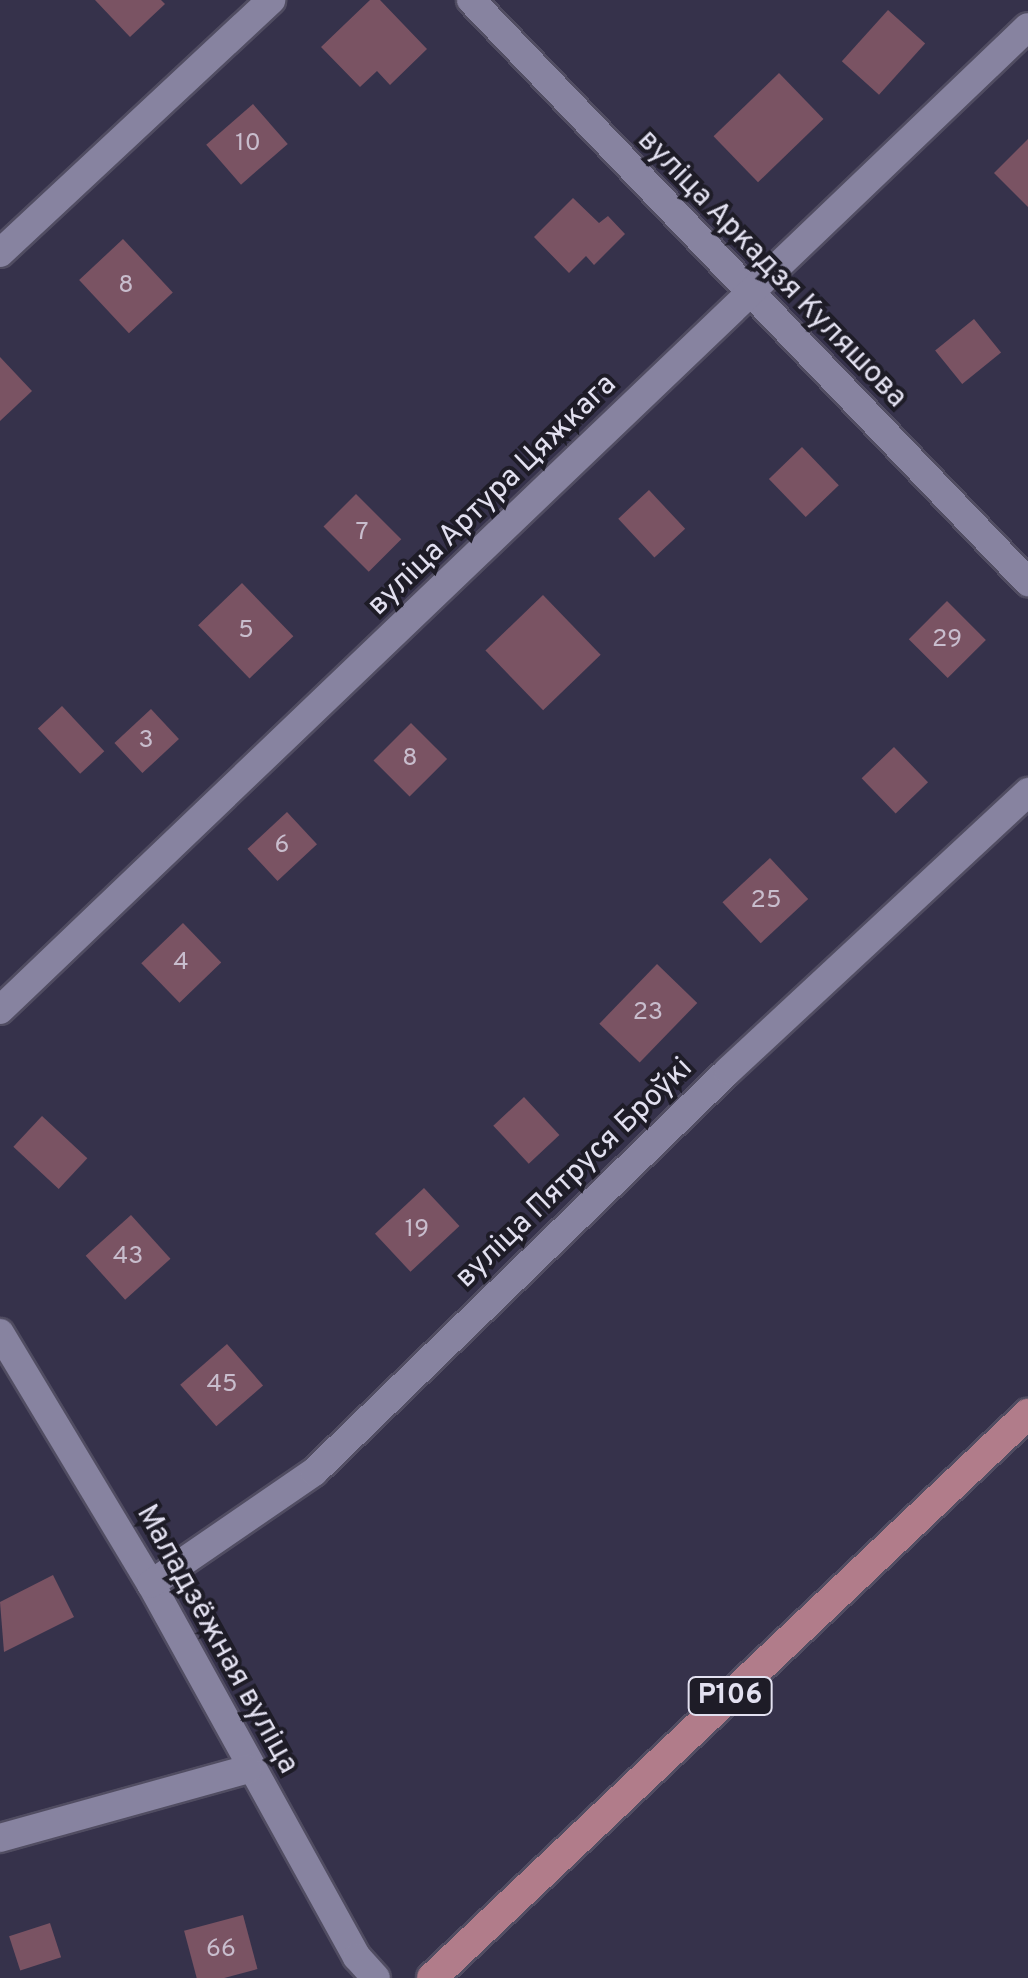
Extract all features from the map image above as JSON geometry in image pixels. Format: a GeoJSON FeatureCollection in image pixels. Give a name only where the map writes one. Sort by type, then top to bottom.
{"type":"FeatureCollection","features":[{"type":"Feature","properties":{"kind":"main road","name":"Р106"},"geometry":{"type":"LineString","coordinates":[[432,1978],[1028,1414]]}},
{"type":"Feature","properties":{"kind":"street"},"geometry":{"type":"LineString","coordinates":[[0,253],[271,0]]}},
{"type":"Feature","properties":{"kind":"street","name":"вуліца Аркадзя Куляшова"},"geometry":{"type":"LineString","coordinates":[[470,0],[749,296],[1028,582]]}},
{"type":"Feature","properties":{"kind":"street","name":"вуліца Артура Цяжкага"},"geometry":{"type":"LineString","coordinates":[[0,1010],[1028,27]]}},
{"type":"Feature","properties":{"kind":"street","name":"вуліца Пятруся Броўкі"},"geometry":{"type":"LineString","coordinates":[[151,1584],[314,1472],[728,1070],[1028,792]]}},
{"type":"Feature","properties":{"kind":"street","name":"Маладзёжная вуліца"},"geometry":{"type":"LineString","coordinates":[[0,1333],[151,1584],[248,1769],[376,1978]]}},
{"type":"Feature","properties":{"kind":"street"},"geometry":{"type":"LineString","coordinates":[[0,1838],[248,1769]]}},
{"type":"Feature","properties":{"kind":"building"},"geometry":{"type":"Polygon","coordinates":[[[95,0],[161,0],[165,4],[130,37],[95,0]]]}},
{"type":"Feature","properties":{"kind":"building"},"geometry":{"type":"Polygon","coordinates":[[[370,0],[380,0],[427,49],[390,85],[377,71],[360,87],[321,47],[370,0]]]}},
{"type":"Feature","properties":{"kind":"building"},"geometry":{"type":"Polygon","coordinates":[[[888,10],[925,43],[879,95],[842,61],[888,10]]]}},
{"type":"Feature","properties":{"kind":"building"},"geometry":{"type":"Polygon","coordinates":[[[779,73],[823,119],[758,182],[714,136],[779,73]]]}},
{"type":"Feature","properties":{"kind":"building"},"geometry":{"type":"Polygon","coordinates":[[[253,104],[288,144],[241,185],[206,145],[253,104]]]}},
{"type":"Feature","properties":{"kind":"building"},"geometry":{"type":"Polygon","coordinates":[[[1028,139],[1028,207],[994,173],[1028,139]]]}},
{"type":"Feature","properties":{"kind":"building"},"geometry":{"type":"Polygon","coordinates":[[[573,198],[599,223],[608,216],[625,234],[594,265],[586,256],[569,273],[534,237],[573,198]]]}},
{"type":"Feature","properties":{"kind":"building"},"geometry":{"type":"Polygon","coordinates":[[[123,239],[173,292],[129,333],[79,280],[123,239]]]}},
{"type":"Feature","properties":{"kind":"building"},"geometry":{"type":"Polygon","coordinates":[[[974,319],[1001,352],[962,384],[935,350],[974,319]]]}},
{"type":"Feature","properties":{"kind":"building"},"geometry":{"type":"Polygon","coordinates":[[[0,357],[32,391],[0,421],[0,357]]]}},
{"type":"Feature","properties":{"kind":"building"},"geometry":{"type":"Polygon","coordinates":[[[802,447],[839,485],[806,517],[769,479],[802,447]]]}},
{"type":"Feature","properties":{"kind":"building"},"geometry":{"type":"Polygon","coordinates":[[[649,490],[685,529],[654,557],[618,519],[649,490]]]}},
{"type":"Feature","properties":{"kind":"building"},"geometry":{"type":"Polygon","coordinates":[[[356,494],[401,539],[369,572],[323,527],[356,494]]]}},
{"type":"Feature","properties":{"kind":"building"},"geometry":{"type":"Polygon","coordinates":[[[242,583],[293,636],[250,679],[198,625],[242,583]]]}},
{"type":"Feature","properties":{"kind":"building"},"geometry":{"type":"Polygon","coordinates":[[[543,595],[601,655],[543,710],[485,651],[543,595]]]}},
{"type":"Feature","properties":{"kind":"building"},"geometry":{"type":"Polygon","coordinates":[[[947,601],[986,640],[948,678],[909,639],[947,601]]]}},
{"type":"Feature","properties":{"kind":"building"},"geometry":{"type":"Polygon","coordinates":[[[62,706],[104,751],[80,774],[38,729],[62,706]]]}},
{"type":"Feature","properties":{"kind":"building"},"geometry":{"type":"Polygon","coordinates":[[[151,709],[179,739],[142,773],[114,743],[151,709]]]}},
{"type":"Feature","properties":{"kind":"building"},"geometry":{"type":"Polygon","coordinates":[[[411,723],[447,759],[410,797],[374,760],[411,723]]]}},
{"type":"Feature","properties":{"kind":"building"},"geometry":{"type":"Polygon","coordinates":[[[894,747],[928,782],[896,814],[862,778],[894,747]]]}},
{"type":"Feature","properties":{"kind":"building"},"geometry":{"type":"Polygon","coordinates":[[[287,812],[317,844],[278,881],[248,849],[287,812]]]}},
{"type":"Feature","properties":{"kind":"building"},"geometry":{"type":"Polygon","coordinates":[[[770,858],[808,899],[761,943],[722,902],[770,858]]]}},
{"type":"Feature","properties":{"kind":"building"},"geometry":{"type":"Polygon","coordinates":[[[183,923],[221,963],[179,1003],[141,963],[183,923]]]}},
{"type":"Feature","properties":{"kind":"building"},"geometry":{"type":"Polygon","coordinates":[[[657,964],[697,1003],[640,1063],[599,1024],[657,964]]]}},
{"type":"Feature","properties":{"kind":"building"},"geometry":{"type":"Polygon","coordinates":[[[524,1097],[559,1135],[529,1164],[493,1126],[524,1097]]]}},
{"type":"Feature","properties":{"kind":"building"},"geometry":{"type":"Polygon","coordinates":[[[42,1116],[87,1158],[59,1189],[13,1147],[42,1116]]]}},
{"type":"Feature","properties":{"kind":"building"},"geometry":{"type":"Polygon","coordinates":[[[424,1188],[459,1226],[410,1272],[375,1234],[424,1188]]]}},
{"type":"Feature","properties":{"kind":"building"},"geometry":{"type":"Polygon","coordinates":[[[131,1215],[170,1259],[125,1300],[86,1256],[131,1215]]]}},
{"type":"Feature","properties":{"kind":"building"},"geometry":{"type":"Polygon","coordinates":[[[227,1344],[263,1386],[216,1426],[180,1385],[227,1344]]]}},
{"type":"Feature","properties":{"kind":"building"},"geometry":{"type":"Polygon","coordinates":[[[53,1575],[74,1617],[4,1652],[0,1602],[53,1575]]]}},
{"type":"Feature","properties":{"kind":"building"},"geometry":{"type":"Polygon","coordinates":[[[243,1915],[257,1969],[224,1978],[197,1978],[184,1931],[243,1915]]]}},
{"type":"Feature","properties":{"kind":"building"},"geometry":{"type":"Polygon","coordinates":[[[50,1923],[61,1957],[20,1971],[9,1936],[50,1923]]]}}]}
